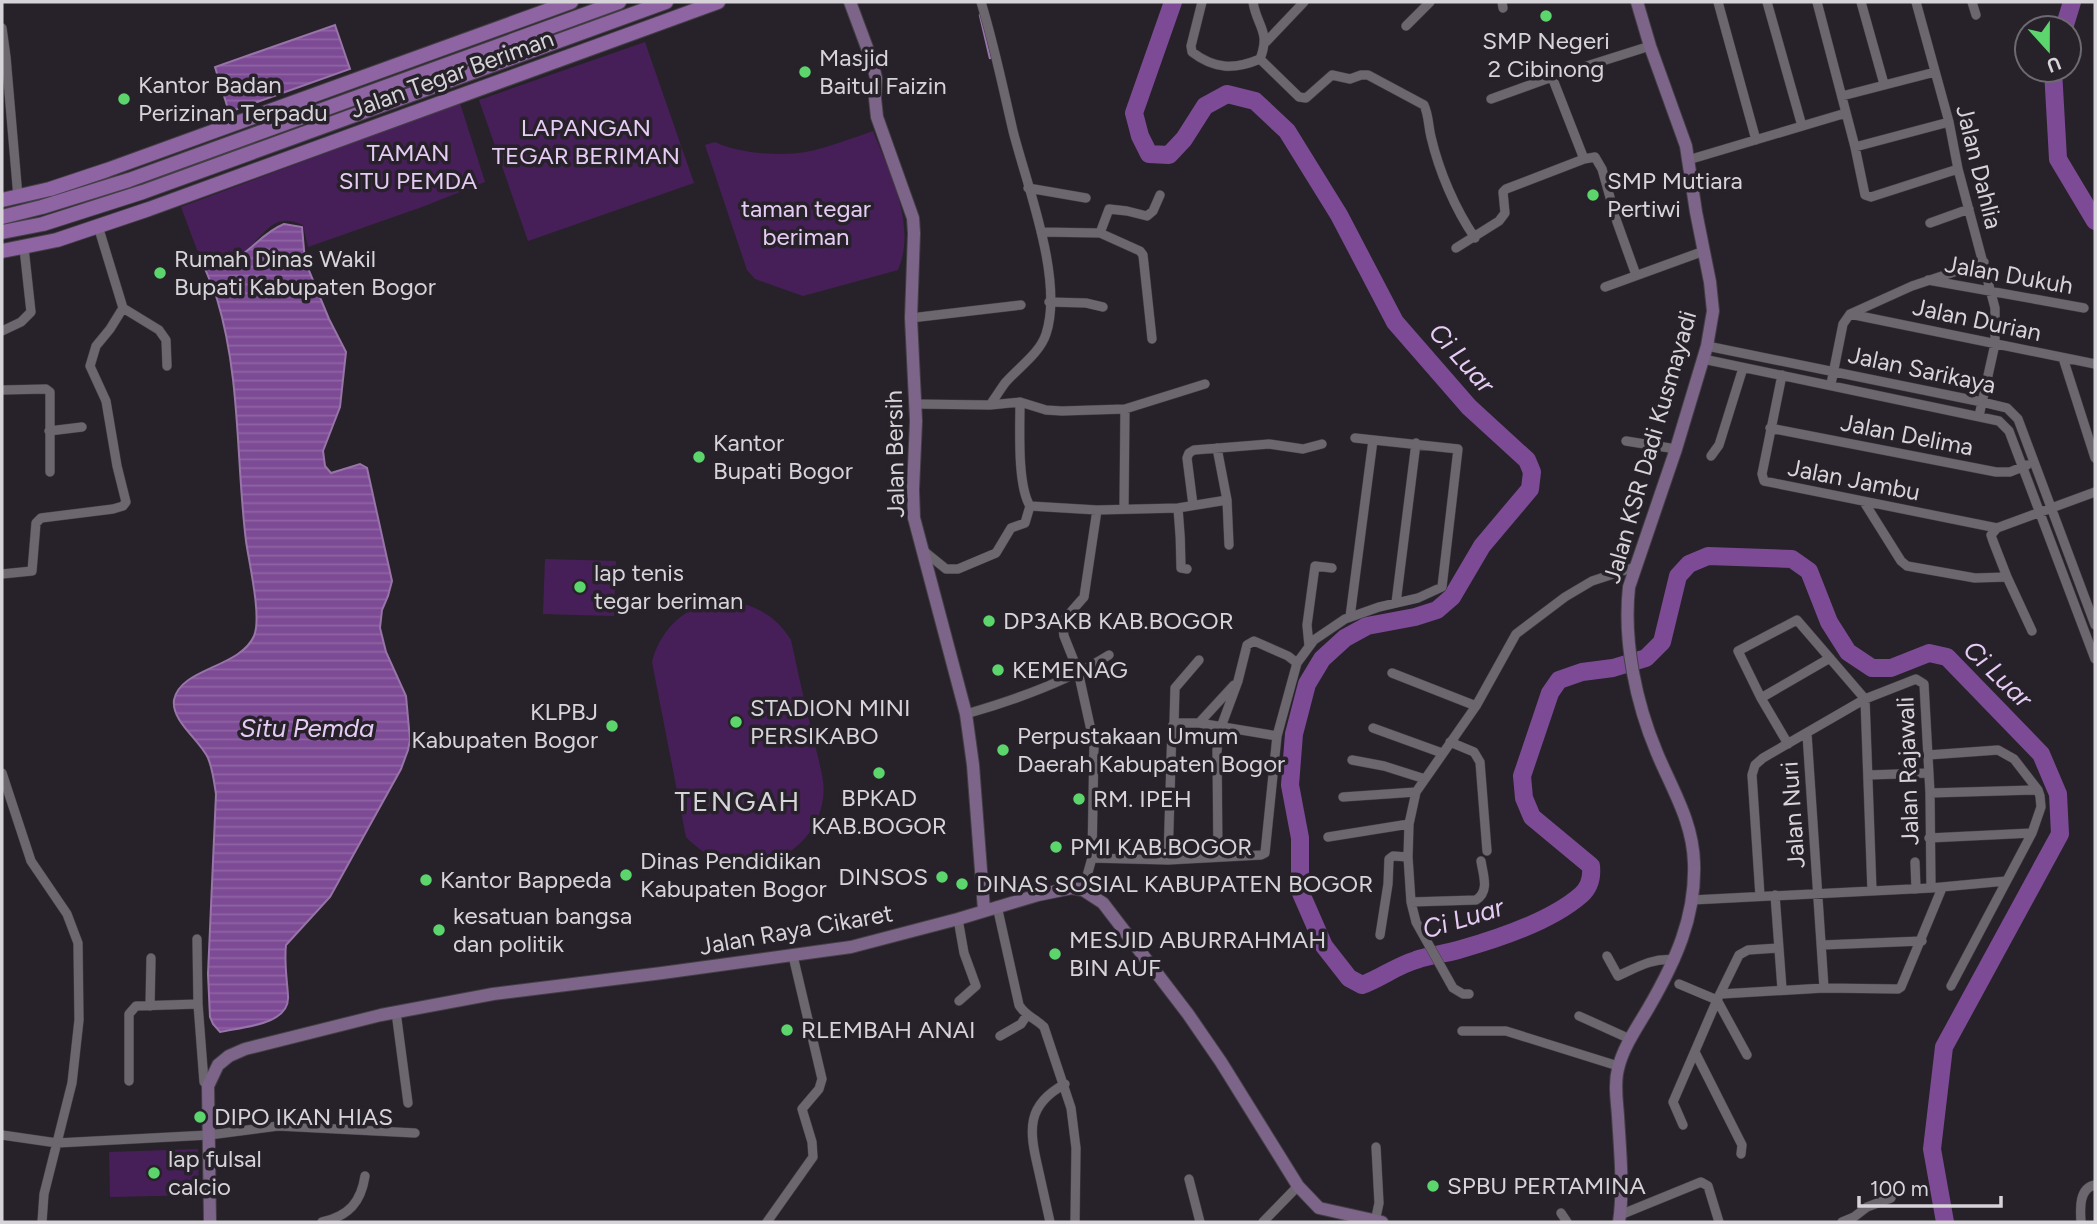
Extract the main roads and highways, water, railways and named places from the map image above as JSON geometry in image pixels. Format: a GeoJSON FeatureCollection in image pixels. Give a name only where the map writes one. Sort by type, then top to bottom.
{"type":"FeatureCollection","features":[{"type":"Feature","properties":{"kind":"main road","name":"Jalan Tegar Beriman"},"geometry":{"type":"LineString","coordinates":[[2,200],[107,170],[572,2]]}},
{"type":"Feature","properties":{"kind":"main road","name":"Jalan Tegar Beriman"},"geometry":{"type":"LineString","coordinates":[[2,217],[129,180],[619,2]]}},
{"type":"Feature","properties":{"kind":"main road","name":"Jalan Tegar Beriman"},"geometry":{"type":"LineString","coordinates":[[2,232],[43,224],[143,192],[666,2]]}},
{"type":"Feature","properties":{"kind":"main road","name":"Jalan Tegar Beriman"},"geometry":{"type":"LineString","coordinates":[[2,251],[24,248],[149,209],[718,2]]}},
{"type":"Feature","properties":{"kind":"main road","name":"Jalan Bersih"},"geometry":{"type":"LineString","coordinates":[[850,2],[873,61],[877,117],[913,218],[915,233],[911,318],[915,404],[914,518],[966,714],[990,908]]}},
{"type":"Feature","properties":{"kind":"main road","name":"Jalan KSR Dadi Kusmayadi"},"geometry":{"type":"LineString","coordinates":[[1620,1219],[1616,1080],[1618,1066],[1675,960],[1685,934],[1692,900],[1694,864],[1686,818],[1648,729],[1631,649],[1627,608],[1629,587],[1676,450],[1705,353],[1713,311],[1679,121],[1650,46],[1637,2]]}},
{"type":"Feature","properties":{"kind":"main road"},"geometry":{"type":"LineString","coordinates":[[366,76],[372,92]]}},
{"type":"Feature","properties":{"kind":"main road"},"geometry":{"type":"LineString","coordinates":[[285,123],[290,138]]}},
{"type":"Feature","properties":{"kind":"main road"},"geometry":{"type":"LineString","coordinates":[[143,192],[149,209]]}},
{"type":"Feature","properties":{"kind":"main road","name":"Jalan Raya Cikaret"},"geometry":{"type":"LineString","coordinates":[[210,1222],[208,1086],[218,1065],[229,1056],[245,1049],[396,1012],[494,994],[851,947],[1072,888],[1083,890],[1103,903],[1188,1014],[1222,1062],[1298,1186],[1319,1208],[1378,1222]]}},
{"type":"Feature","properties":{"kind":"water"},"geometry":{"type":"Polygon","coordinates":[[[335,25],[350,69],[229,112],[215,67],[335,25]]]}},
{"type":"Feature","properties":{"kind":"water","name":"Situ Pemda"},"geometry":{"type":"Polygon","coordinates":[[[284,224],[302,227],[305,261],[346,352],[340,407],[323,451],[325,466],[331,473],[360,464],[367,468],[392,581],[382,610],[380,628],[386,652],[406,696],[410,740],[401,769],[330,897],[286,945],[287,1006],[273,1019],[263,1023],[220,1032],[210,1017],[208,974],[216,794],[208,758],[181,723],[174,708],[174,700],[187,681],[247,647],[254,636],[257,616],[246,541],[230,359],[217,299],[199,255],[226,261],[236,258],[284,224]]]}},
{"type":"Feature","properties":{"kind":"waterway","name":"Ci Luar"},"geometry":{"type":"LineString","coordinates":[[1173,2],[1134,113],[1140,136],[1149,154],[1169,155],[1184,139],[1205,106],[1227,94],[1255,101],[1287,131],[1339,215],[1395,322],[1469,407],[1527,460],[1532,472],[1530,489],[1482,546],[1452,597],[1437,610],[1367,626],[1345,638],[1322,659],[1307,684],[1294,734],[1290,785],[1300,838],[1300,891],[1324,946],[1349,978],[1362,985],[1426,957],[1506,935],[1539,921],[1581,895],[1590,881],[1591,866],[1532,817],[1524,798],[1522,776],[1550,693],[1559,680],[1582,672],[1613,668],[1646,658],[1662,642],[1678,576],[1689,564],[1708,556],[1792,559],[1809,571],[1829,622],[1848,652],[1872,668],[1891,668],[1929,653],[1947,657],[2041,754],[2058,794],[2060,834],[1944,1047],[1932,1149],[1945,1222]]}},
{"type":"Feature","properties":{"kind":"waterway"},"geometry":{"type":"LineString","coordinates":[[2068,14],[2072,2]]}},
{"type":"Feature","properties":{"kind":"waterway"},"geometry":{"type":"LineString","coordinates":[[980,15],[990,58]]}},
{"type":"Feature","properties":{"kind":"waterway"},"geometry":{"type":"LineString","coordinates":[[2054,84],[2058,159],[2095,221]]}},
{"type":"Feature","properties":{"kind":"place","name":"SMP Negeri 2 Cibinong"},"geometry":{"type":"Point","coordinates":[1546,16]}},
{"type":"Feature","properties":{"kind":"place","name":"Masjid Baitul Faizin"},"geometry":{"type":"Point","coordinates":[805,72]}},
{"type":"Feature","properties":{"kind":"place","name":"Kantor Badan Perizinan Terpadu"},"geometry":{"type":"Point","coordinates":[124,99]}},
{"type":"Feature","properties":{"kind":"place","name":"SMP Mutiara Pertiwi"},"geometry":{"type":"Point","coordinates":[1593,195]}},
{"type":"Feature","properties":{"kind":"place","name":"Rumah Dinas Wakil Bupati Kabupaten Bogor"},"geometry":{"type":"Point","coordinates":[160,273]}},
{"type":"Feature","properties":{"kind":"place","name":"Kantor Bupati Bogor"},"geometry":{"type":"Point","coordinates":[699,457]}},
{"type":"Feature","properties":{"kind":"place","name":"lap tenis tegar beriman"},"geometry":{"type":"Point","coordinates":[580,587]}},
{"type":"Feature","properties":{"kind":"place","name":"DP3AKB KAB.BOGOR"},"geometry":{"type":"Point","coordinates":[989,621]}},
{"type":"Feature","properties":{"kind":"place","name":"KEMENAG"},"geometry":{"type":"Point","coordinates":[998,670]}},
{"type":"Feature","properties":{"kind":"place","name":"STADION MINI PERSIKABO"},"geometry":{"type":"Point","coordinates":[736,722]}},
{"type":"Feature","properties":{"kind":"place","name":"KLPBJ Kabupaten Bogor"},"geometry":{"type":"Point","coordinates":[612,726]}},
{"type":"Feature","properties":{"kind":"place","name":"Perpustakaan Umum Daerah Kabupaten Bogor"},"geometry":{"type":"Point","coordinates":[1003,750]}},
{"type":"Feature","properties":{"kind":"place","name":"BPKAD KAB.BOGOR"},"geometry":{"type":"Point","coordinates":[879,773]}},
{"type":"Feature","properties":{"kind":"place","name":"RM. IPEH"},"geometry":{"type":"Point","coordinates":[1079,799]}},
{"type":"Feature","properties":{"kind":"place","name":"PMI KAB.BOGOR"},"geometry":{"type":"Point","coordinates":[1056,847]}},
{"type":"Feature","properties":{"kind":"place","name":"Dinas Pendidikan Kabupaten Bogor"},"geometry":{"type":"Point","coordinates":[626,875]}},
{"type":"Feature","properties":{"kind":"place","name":"DINSOS"},"geometry":{"type":"Point","coordinates":[942,877]}},
{"type":"Feature","properties":{"kind":"place","name":"Kantor Bappeda"},"geometry":{"type":"Point","coordinates":[426,880]}},
{"type":"Feature","properties":{"kind":"place","name":"DINAS SOSIAL KABUPATEN BOGOR"},"geometry":{"type":"Point","coordinates":[962,884]}},
{"type":"Feature","properties":{"kind":"place","name":"kesatuan bangsa dan politik"},"geometry":{"type":"Point","coordinates":[439,930]}},
{"type":"Feature","properties":{"kind":"place","name":"MESJID ABURRAHMAH BIN AUF"},"geometry":{"type":"Point","coordinates":[1055,954]}},
{"type":"Feature","properties":{"kind":"place","name":"RLEMBAH ANAI"},"geometry":{"type":"Point","coordinates":[787,1030]}},
{"type":"Feature","properties":{"kind":"place","name":"DIPO IKAN HIAS"},"geometry":{"type":"Point","coordinates":[200,1117]}},
{"type":"Feature","properties":{"kind":"place","name":"lap fulsal calcio"},"geometry":{"type":"Point","coordinates":[154,1173]}},
{"type":"Feature","properties":{"kind":"place","name":"SPBU PERTAMINA"},"geometry":{"type":"Point","coordinates":[1433,1186]}},
{"type":"Feature","properties":{"kind":"district","name":"TENGAH"},"geometry":{"type":"Point","coordinates":[738,801]}},
{"type":"Feature","properties":{"kind":"park label","name":"LAPANGAN TEGAR BERIMAN"},"geometry":{"type":"Point","coordinates":[586,142]}},
{"type":"Feature","properties":{"kind":"park label","name":"TAMAN SITU PEMDA"},"geometry":{"type":"Point","coordinates":[408,167]}},
{"type":"Feature","properties":{"kind":"park label","name":"taman tegar beriman"},"geometry":{"type":"Point","coordinates":[806,223]}}]}
